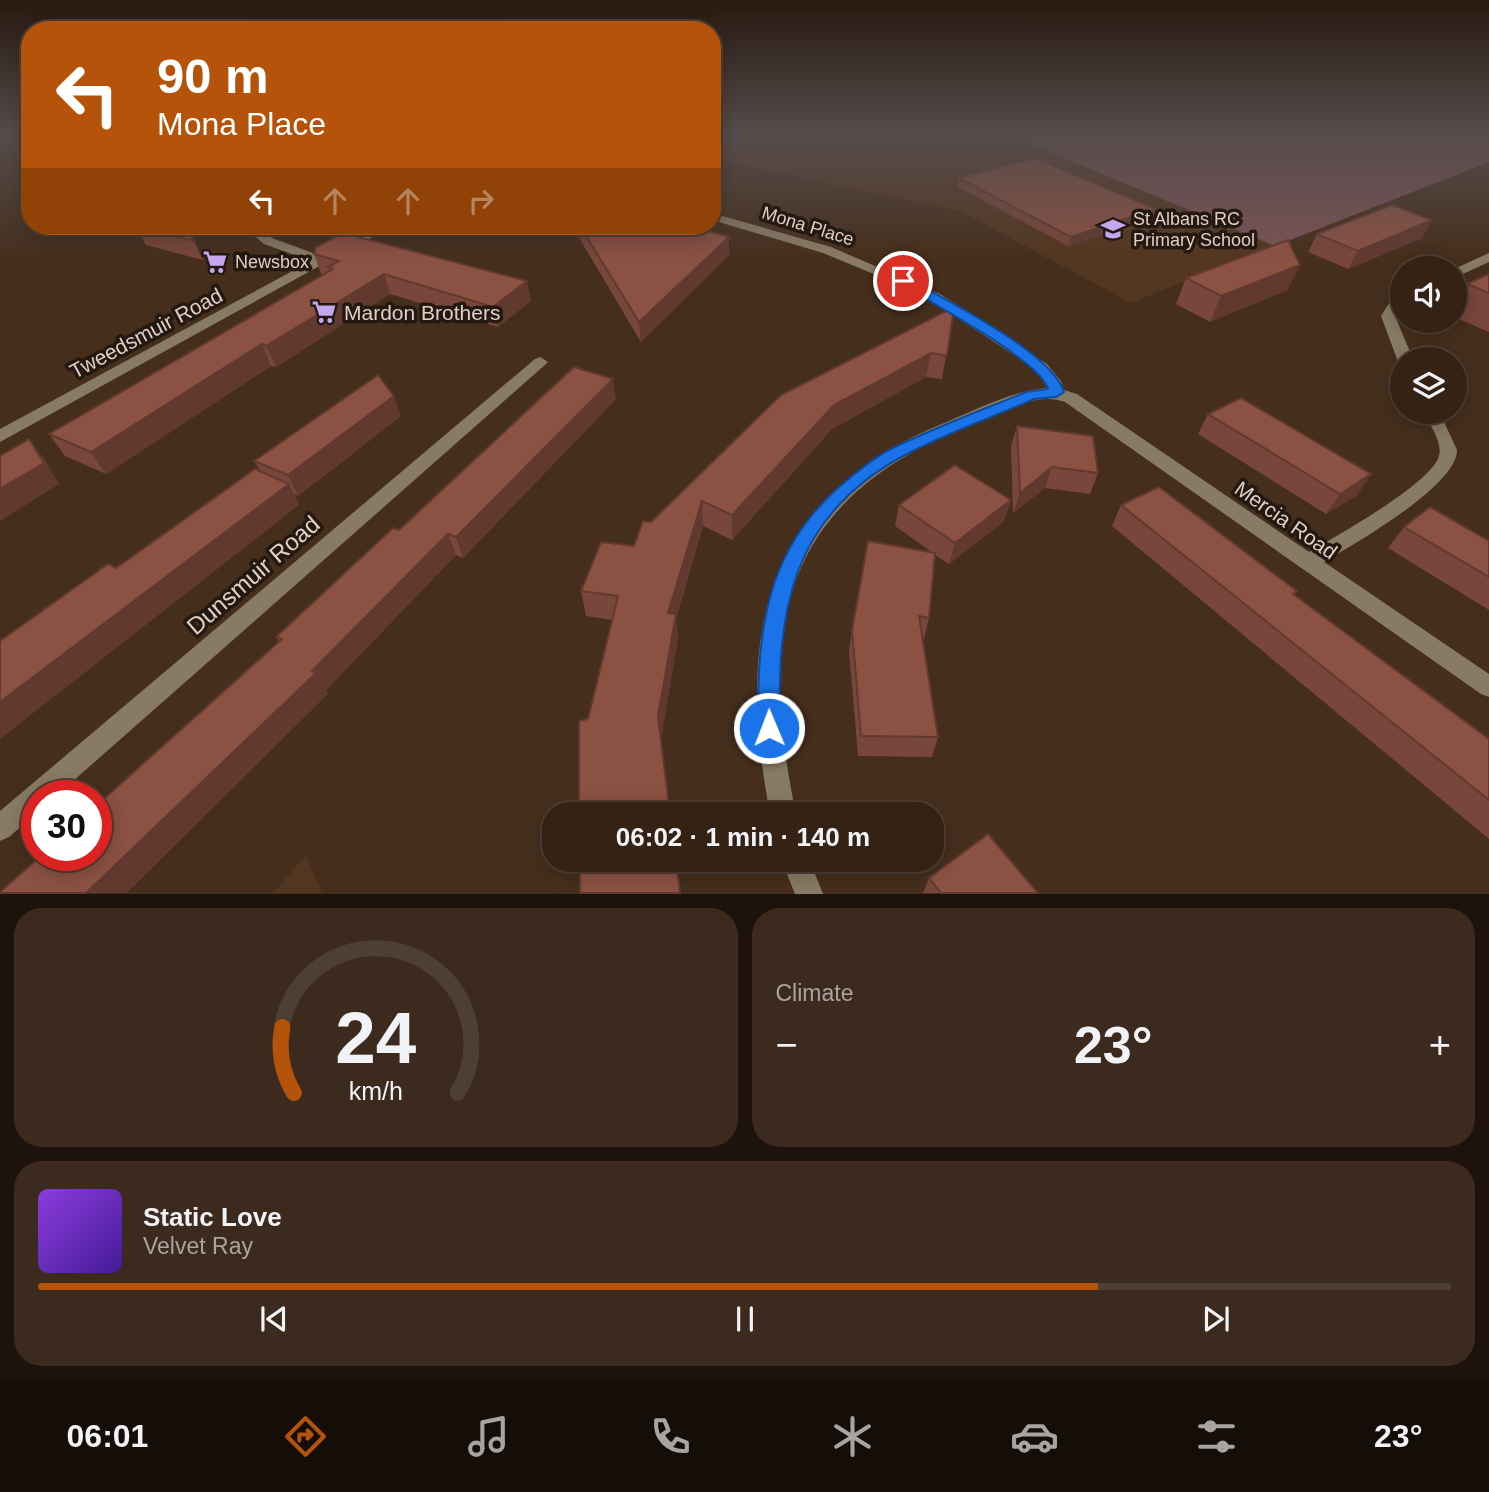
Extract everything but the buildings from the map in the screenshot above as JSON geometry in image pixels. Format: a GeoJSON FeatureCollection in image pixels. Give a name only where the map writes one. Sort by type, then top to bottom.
{"type":"FeatureCollection","features":[{"type":"Feature","properties":{"kind":"street","name":"Mona Place"},"geometry":{"type":"LineString","coordinates":[[721,220],[827,250],[903,281],[972,320],[1042,368],[1053,381],[1056,392]]}},
{"type":"Feature","properties":{"kind":"street"},"geometry":{"type":"LineString","coordinates":[[260,235],[268,241],[322,261]]}},
{"type":"Feature","properties":{"kind":"street","name":"Tweedsmuir Road"},"geometry":{"type":"LineString","coordinates":[[0,436],[370,235]]}},
{"type":"Feature","properties":{"kind":"street"},"geometry":{"type":"LineString","coordinates":[[1467,268],[1489,257]]}},
{"type":"Feature","properties":{"kind":"street","name":"Dunsmuir Road"},"geometry":{"type":"LineString","coordinates":[[0,828],[540,362]]}},
{"type":"Feature","properties":{"kind":"street","name":"Mercia Road"},"geometry":{"type":"LineString","coordinates":[[1056,392],[1104,421],[1489,687]]}},
{"type":"Feature","properties":{"kind":"street"},"geometry":{"type":"LineString","coordinates":[[781,802],[769,728],[768,668],[773,621],[789,564],[808,530],[835,499],[872,468],[898,452],[1031,395],[1056,392]]}},
{"type":"Feature","properties":{"kind":"street"},"geometry":{"type":"LineString","coordinates":[[1308,562],[1403,502],[1443,471],[1448,457],[1447,443],[1438,424]]}},
{"type":"Feature","properties":{"kind":"street"},"geometry":{"type":"LineString","coordinates":[[800,872],[809,894]]}},
{"type":"Feature","properties":{"kind":"shaded area","name":"St Albans RC Primary School"},"geometry":{"type":"Polygon","coordinates":[[[796,177],[1109,177],[1275,246],[1131,303],[960,211],[796,177]]]}},
{"type":"Feature","properties":{"kind":"shaded area"},"geometry":{"type":"Polygon","coordinates":[[[1109,177],[1451,177],[1275,246],[1109,177]]]}},
{"type":"Feature","properties":{"kind":"shaded area"},"geometry":{"type":"Polygon","coordinates":[[[306,855],[322,893],[273,893],[306,855]]]}},
{"type":"Feature","properties":{"kind":"place","name":"St Albans RC Primary School"},"geometry":{"type":"Point","coordinates":[1113,229]}},
{"type":"Feature","properties":{"kind":"place","name":"Newsbox"},"geometry":{"type":"Point","coordinates":[215,262]}},
{"type":"Feature","properties":{"kind":"place","name":"Mardon Brothers"},"geometry":{"type":"Point","coordinates":[324,312]}},
{"type":"Feature","properties":{"kind":"route"},"geometry":{"type":"LineString","coordinates":[[769,728],[768,668],[773,621],[789,564],[808,530],[835,499],[872,468],[898,452],[1031,395],[1056,392],[1053,381],[1042,368],[972,320],[903,281]]}}]}
